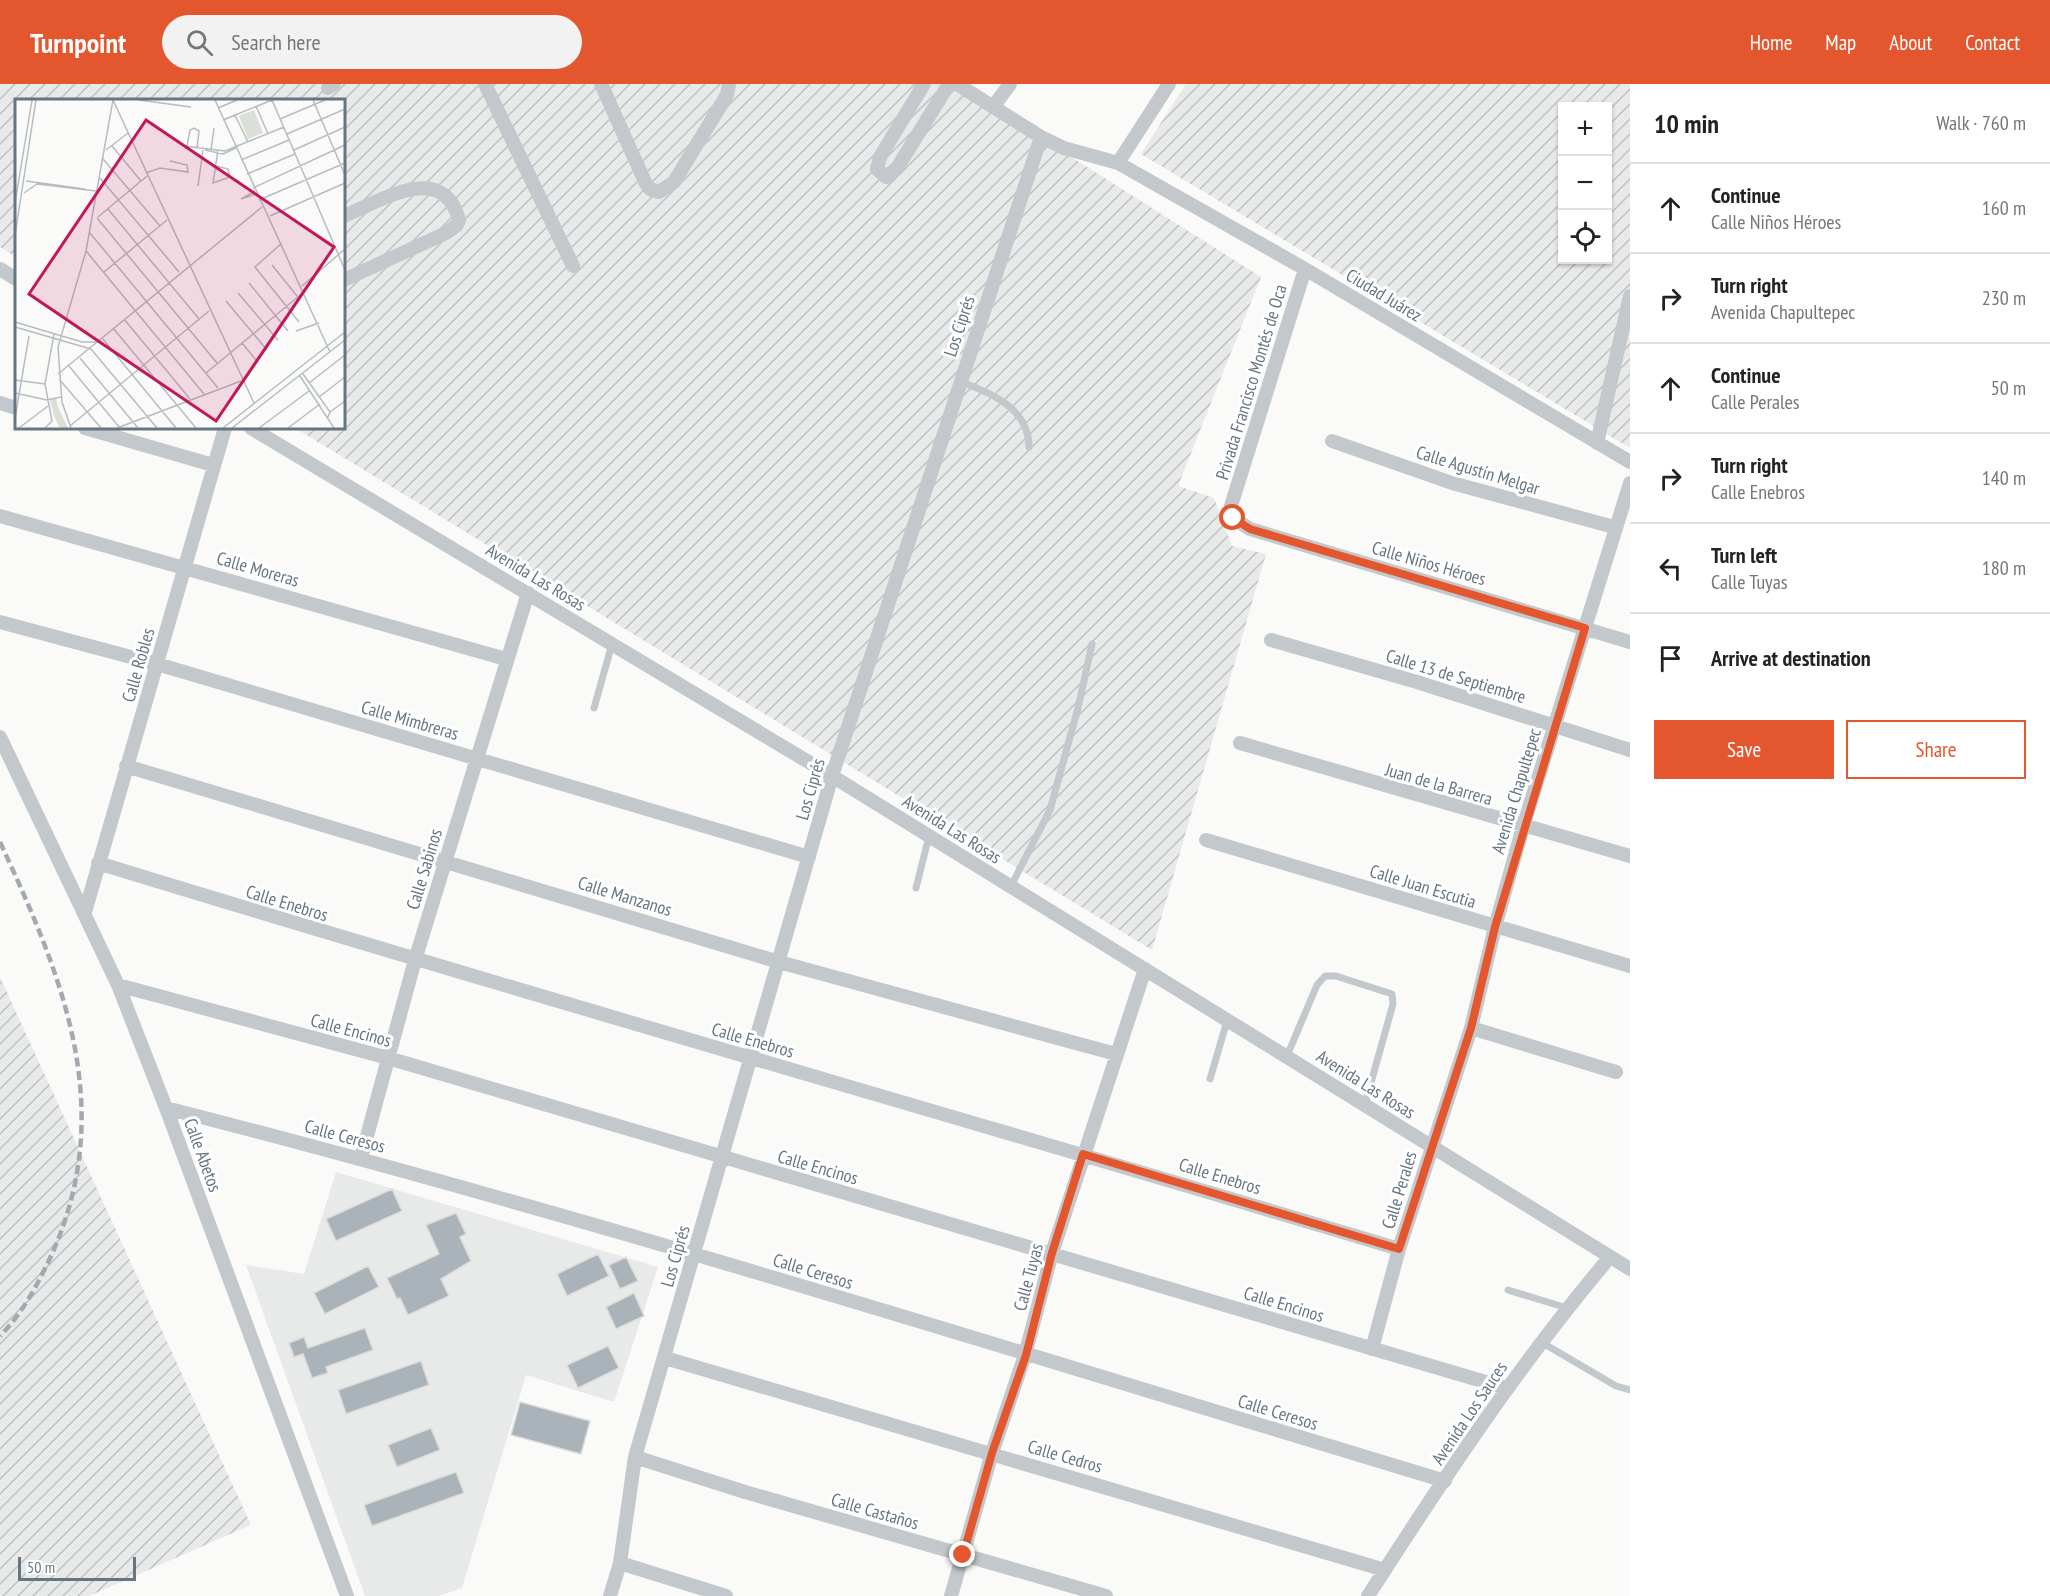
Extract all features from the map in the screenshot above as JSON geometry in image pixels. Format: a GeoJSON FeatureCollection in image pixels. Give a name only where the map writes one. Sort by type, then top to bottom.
{"type":"FeatureCollection","features":[{"type":"Feature","properties":{"kind":"street"},"geometry":{"type":"LineString","coordinates":[[485,84],[573,266]]}},
{"type":"Feature","properties":{"kind":"street"},"geometry":{"type":"LineString","coordinates":[[601,84],[646,184],[650,189],[659,192],[674,182],[727,96],[729,84]]}},
{"type":"Feature","properties":{"kind":"street"},"geometry":{"type":"LineString","coordinates":[[924,84],[880,157],[877,169],[885,177],[897,168],[949,84]]}},
{"type":"Feature","properties":{"kind":"street","name":"Ciudad Juárez"},"geometry":{"type":"LineString","coordinates":[[957,84],[1041,137],[1064,148],[1118,163],[1305,269],[1630,462]]}},
{"type":"Feature","properties":{"kind":"street"},"geometry":{"type":"LineString","coordinates":[[993,107],[1010,84]]}},
{"type":"Feature","properties":{"kind":"street"},"geometry":{"type":"LineString","coordinates":[[1118,163],[1169,84]]}},
{"type":"Feature","properties":{"kind":"street","name":"Los Ciprés"},"geometry":{"type":"LineString","coordinates":[[610,1595],[620,1563],[635,1458],[832,776],[1041,137]]}},
{"type":"Feature","properties":{"kind":"street"},"geometry":{"type":"LineString","coordinates":[[345,216],[409,190],[423,188],[441,191],[449,199],[459,220],[457,225],[446,233],[345,280]]}},
{"type":"Feature","properties":{"kind":"street"},"geometry":{"type":"LineString","coordinates":[[0,268],[15,278]]}},
{"type":"Feature","properties":{"kind":"street","name":"Privada Francisco Montés de Oca"},"geometry":{"type":"LineString","coordinates":[[1231,506],[1305,269]]}},
{"type":"Feature","properties":{"kind":"street"},"geometry":{"type":"LineString","coordinates":[[1597,443],[1630,296]]}},
{"type":"Feature","properties":{"kind":"street"},"geometry":{"type":"LineString","coordinates":[[0,403],[15,408]]}},
{"type":"Feature","properties":{"kind":"street"},"geometry":{"type":"LineString","coordinates":[[88,429],[213,465]]}},
{"type":"Feature","properties":{"kind":"street","name":"Calle Robles"},"geometry":{"type":"LineString","coordinates":[[85,912],[225,429]]}},
{"type":"Feature","properties":{"kind":"street","name":"Avenida Las Rosas"},"geometry":{"type":"LineString","coordinates":[[253,429],[832,776],[1630,1269]]}},
{"type":"Feature","properties":{"kind":"street","name":"Calle Agustín Melgar"},"geometry":{"type":"LineString","coordinates":[[1332,441],[1452,483],[1614,527]]}},
{"type":"Feature","properties":{"kind":"street","name":"Avenida Chapultepec"},"geometry":{"type":"LineString","coordinates":[[1431,1145],[1471,1028],[1495,927],[1523,827],[1614,527],[1630,483]]}},
{"type":"Feature","properties":{"kind":"street","name":"Calle Niños Héroes"},"geometry":{"type":"LineString","coordinates":[[1231,506],[1233,518],[1250,529],[1630,642]]}},
{"type":"Feature","properties":{"kind":"street","name":"Calle Moreras"},"geometry":{"type":"LineString","coordinates":[[0,516],[506,659]]}},
{"type":"Feature","properties":{"kind":"street","name":"Calle Sabinos"},"geometry":{"type":"LineString","coordinates":[[361,1158],[415,960],[528,593]]}},
{"type":"Feature","properties":{"kind":"street","name":"Calle Mimbreras"},"geometry":{"type":"LineString","coordinates":[[0,621],[157,664],[809,857]]}},
{"type":"Feature","properties":{"kind":"street","name":"Calle 13 de Septiembre"},"geometry":{"type":"LineString","coordinates":[[1271,640],[1555,725],[1630,750]]}},
{"type":"Feature","properties":{"kind":"street","name":"Calle Abetos"},"geometry":{"type":"LineString","coordinates":[[0,737],[118,985],[347,1596]]}},
{"type":"Feature","properties":{"kind":"street","name":"Juan de la Barrera"},"geometry":{"type":"LineString","coordinates":[[1239,743],[1523,827],[1630,856]]}},
{"type":"Feature","properties":{"kind":"street","name":"Calle Manzanos"},"geometry":{"type":"LineString","coordinates":[[126,766],[446,860],[779,962],[1116,1054]]}},
{"type":"Feature","properties":{"kind":"street","name":"Calle Juan Escutia"},"geometry":{"type":"LineString","coordinates":[[1206,840],[1630,966]]}},
{"type":"Feature","properties":{"kind":"street","name":"Calle Enebros"},"geometry":{"type":"LineString","coordinates":[[98,863],[415,960],[1083,1154],[1399,1249]]}},
{"type":"Feature","properties":{"kind":"street","name":"Calle Tuyas"},"geometry":{"type":"LineString","coordinates":[[951,1596],[992,1453],[1026,1355],[1052,1253],[1145,969]]}},
{"type":"Feature","properties":{"kind":"street","name":"Calle Encinos"},"geometry":{"type":"LineString","coordinates":[[118,985],[388,1058],[1506,1388]]}},
{"type":"Feature","properties":{"kind":"street"},"geometry":{"type":"LineString","coordinates":[[1471,1028],[1616,1072]]}},
{"type":"Feature","properties":{"kind":"street","name":"Calle Ceresos"},"geometry":{"type":"LineString","coordinates":[[166,1108],[361,1158],[695,1254],[1445,1481]]}},
{"type":"Feature","properties":{"kind":"street","name":"Calle Perales"},"geometry":{"type":"LineString","coordinates":[[1372,1349],[1399,1249],[1431,1145]]}},
{"type":"Feature","properties":{"kind":"street","name":"Avenida Los Sauces"},"geometry":{"type":"LineString","coordinates":[[1368,1596],[1506,1388],[1567,1308],[1610,1257]]}},
{"type":"Feature","properties":{"kind":"street","name":"Calle Cedros"},"geometry":{"type":"LineString","coordinates":[[665,1358],[1385,1570]]}},
{"type":"Feature","properties":{"kind":"street","name":"Calle Castaños"},"geometry":{"type":"LineString","coordinates":[[635,1458],[1106,1596]]}},
{"type":"Feature","properties":{"kind":"street"},"geometry":{"type":"LineString","coordinates":[[620,1563],[726,1596]]}},
{"type":"Feature","properties":{"kind":"lane"},"geometry":{"type":"LineString","coordinates":[[960,382],[980,389],[1005,403],[1024,422],[1029,432],[1029,447]]}},
{"type":"Feature","properties":{"kind":"lane"},"geometry":{"type":"LineString","coordinates":[[594,708],[612,644]]}},
{"type":"Feature","properties":{"kind":"lane"},"geometry":{"type":"LineString","coordinates":[[1011,886],[1050,810],[1078,708],[1092,644]]}},
{"type":"Feature","properties":{"kind":"lane"},"geometry":{"type":"LineString","coordinates":[[916,888],[929,836]]}},
{"type":"Feature","properties":{"kind":"lane"},"geometry":{"type":"LineString","coordinates":[[1287,1056],[1317,986],[1325,976],[1336,976],[1392,994],[1393,1004],[1365,1104]]}},
{"type":"Feature","properties":{"kind":"lane"},"geometry":{"type":"LineString","coordinates":[[1210,1079],[1227,1021]]}},
{"type":"Feature","properties":{"kind":"lane"},"geometry":{"type":"LineString","coordinates":[[1508,1290],[1567,1308]]}},
{"type":"Feature","properties":{"kind":"lane"},"geometry":{"type":"LineString","coordinates":[[1541,1342],[1616,1386],[1630,1390]]}},
{"type":"Feature","properties":{"kind":"shaded area"},"geometry":{"type":"Polygon","coordinates":[[[0,84],[956,84],[1261,277],[1178,486],[1214,498],[1232,546],[1266,554],[1152,950],[297,429],[345,429],[345,99],[15,99],[15,256],[0,247],[0,84]]]}},
{"type":"Feature","properties":{"kind":"shaded area"},"geometry":{"type":"Polygon","coordinates":[[[1186,84],[1630,84],[1630,448],[1141,154],[1186,84]]]}},
{"type":"Feature","properties":{"kind":"shaded area"},"geometry":{"type":"Polygon","coordinates":[[[0,977],[251,1525],[89,1596],[0,1596],[0,977]]]}},
{"type":"Feature","properties":{"kind":"shaded area"},"geometry":{"type":"Polygon","coordinates":[[[336,1172],[658,1267],[614,1402],[526,1375],[462,1588],[439,1596],[365,1596],[246,1265],[304,1274],[336,1172]]]}},
{"type":"Feature","properties":{"kind":"building"},"geometry":{"type":"Polygon","coordinates":[[[392,1189],[402,1211],[336,1241],[326,1219],[392,1189]]]}},
{"type":"Feature","properties":{"kind":"building"},"geometry":{"type":"Polygon","coordinates":[[[456,1213],[466,1234],[460,1237],[471,1261],[441,1279],[449,1296],[408,1315],[387,1278],[439,1254],[426,1225],[456,1213]]]}},
{"type":"Feature","properties":{"kind":"building"},"geometry":{"type":"Polygon","coordinates":[[[598,1254],[609,1276],[567,1296],[557,1274],[598,1254]]]}},
{"type":"Feature","properties":{"kind":"building"},"geometry":{"type":"Polygon","coordinates":[[[626,1257],[638,1281],[620,1289],[609,1265],[626,1257]]]}},
{"type":"Feature","properties":{"kind":"building"},"geometry":{"type":"Polygon","coordinates":[[[368,1266],[379,1287],[325,1314],[314,1293],[368,1266]]]}},
{"type":"Feature","properties":{"kind":"building"},"geometry":{"type":"Polygon","coordinates":[[[634,1293],[644,1316],[616,1329],[606,1307],[634,1293]]]}},
{"type":"Feature","properties":{"kind":"building"},"geometry":{"type":"Polygon","coordinates":[[[365,1328],[373,1350],[326,1367],[328,1373],[312,1378],[303,1354],[294,1357],[289,1343],[304,1337],[308,1348],[365,1328]]]}},
{"type":"Feature","properties":{"kind":"building"},"geometry":{"type":"Polygon","coordinates":[[[608,1346],[619,1368],[578,1388],[567,1365],[608,1346]]]}},
{"type":"Feature","properties":{"kind":"building"},"geometry":{"type":"Polygon","coordinates":[[[421,1361],[429,1385],[346,1414],[338,1390],[421,1361]]]}},
{"type":"Feature","properties":{"kind":"building"},"geometry":{"type":"Polygon","coordinates":[[[520,1402],[590,1421],[581,1454],[511,1435],[520,1402]]]}},
{"type":"Feature","properties":{"kind":"building"},"geometry":{"type":"Polygon","coordinates":[[[431,1428],[440,1450],[397,1467],[388,1445],[431,1428]]]}},
{"type":"Feature","properties":{"kind":"building"},"geometry":{"type":"Polygon","coordinates":[[[456,1472],[464,1493],[372,1526],[364,1505],[456,1472]]]}},
{"type":"Feature","properties":{"kind":"railway"},"geometry":{"type":"LineString","coordinates":[[0,842],[44,943],[61,994],[74,1045],[81,1096],[80,1148],[71,1202],[41,1277],[29,1298],[0,1336]]}},
{"type":"Feature","properties":{"kind":"route"},"geometry":{"type":"LineString","coordinates":[[963,1555],[992,1453],[1026,1355],[1052,1253],[1083,1154],[1399,1249],[1471,1028],[1495,927],[1523,827],[1585,628],[1250,529],[1233,518]]}}]}
